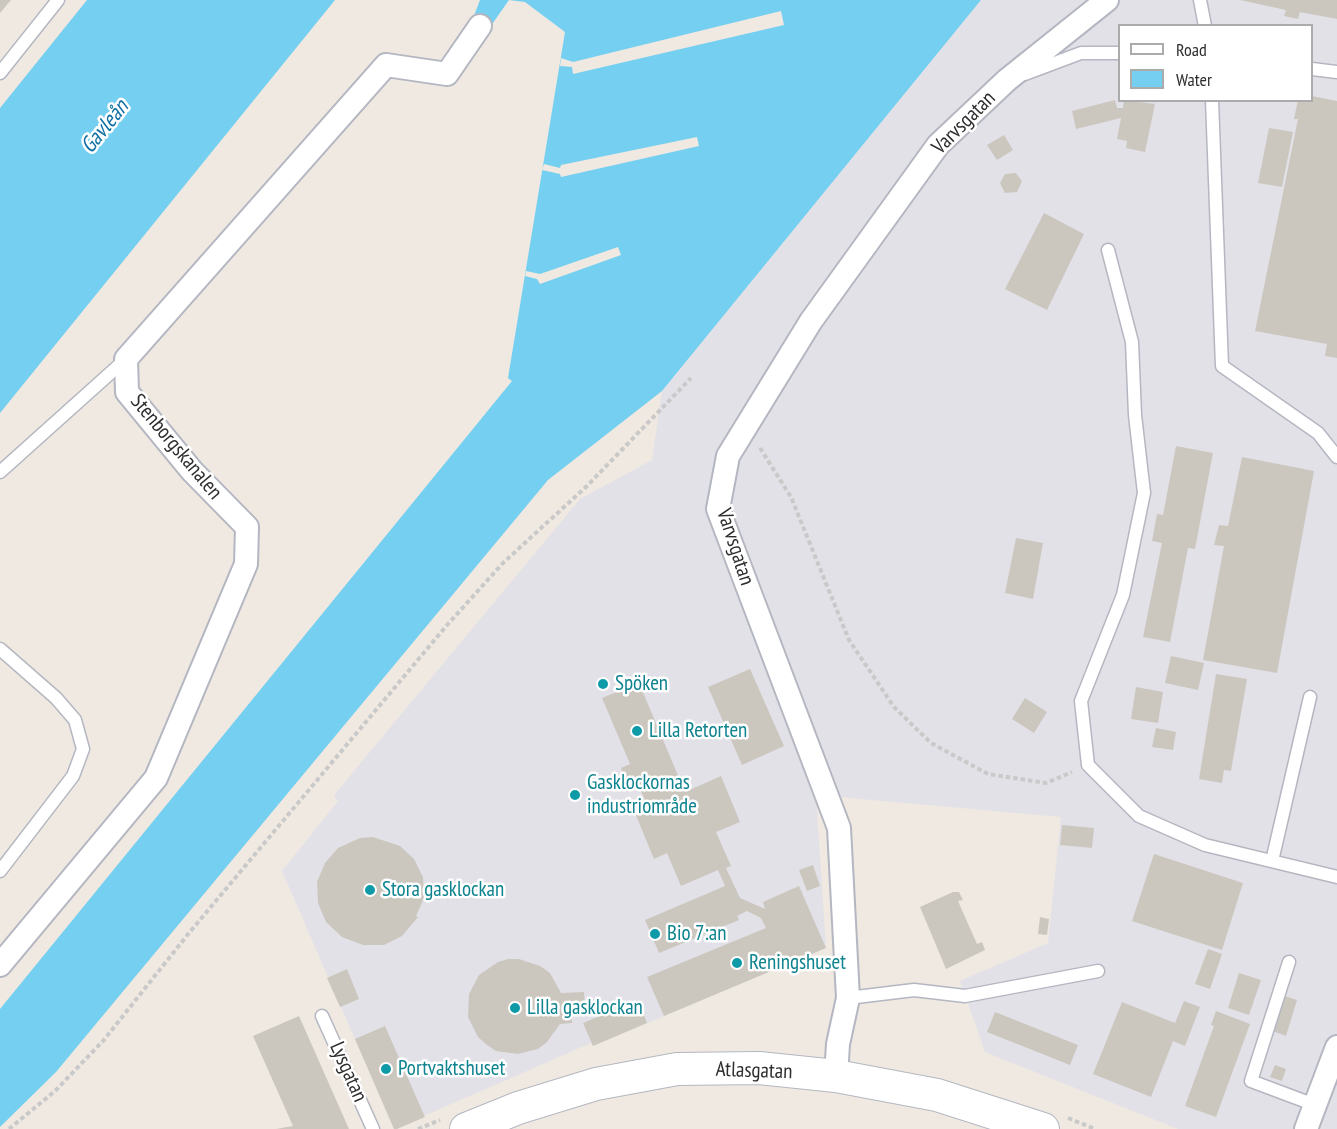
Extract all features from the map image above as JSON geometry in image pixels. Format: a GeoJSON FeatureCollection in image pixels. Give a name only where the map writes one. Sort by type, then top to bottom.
{"type":"FeatureCollection","features":[{"type":"Feature","properties":{"kind":"street","name":"Varvsgatan"},"geometry":{"type":"LineString","coordinates":[[836,1076],[838,1044],[848,998],[839,828],[718,509],[728,456],[812,321],[938,145],[1007,81],[1107,0]]}},
{"type":"Feature","properties":{"kind":"street"},"geometry":{"type":"LineString","coordinates":[[126,359],[386,65],[447,74],[480,26]]}},
{"type":"Feature","properties":{"kind":"street","name":"Stenborgskanalen"},"geometry":{"type":"LineString","coordinates":[[0,965],[156,778],[246,564],[247,527],[192,471],[128,392],[126,359]]}},
{"type":"Feature","properties":{"kind":"street"},"geometry":{"type":"LineString","coordinates":[[1306,1129],[1337,1047]]}},
{"type":"Feature","properties":{"kind":"street","name":"Atlasgatan"},"geometry":{"type":"LineString","coordinates":[[466,1129],[518,1108],[596,1084],[676,1070],[759,1068],[836,1076],[937,1095],[1043,1129]]}},
{"type":"Feature","properties":{"kind":"lane"},"geometry":{"type":"LineString","coordinates":[[0,73],[58,0]]}},
{"type":"Feature","properties":{"kind":"lane"},"geometry":{"type":"LineString","coordinates":[[1200,0],[1205,24]]}},
{"type":"Feature","properties":{"kind":"lane"},"geometry":{"type":"LineString","coordinates":[[1007,81],[1081,53],[1118,53]]}},
{"type":"Feature","properties":{"kind":"lane"},"geometry":{"type":"LineString","coordinates":[[1313,69],[1337,72]]}},
{"type":"Feature","properties":{"kind":"lane"},"geometry":{"type":"LineString","coordinates":[[1212,102],[1222,366],[1318,433],[1337,457]]}},
{"type":"Feature","properties":{"kind":"lane"},"geometry":{"type":"LineString","coordinates":[[1108,250],[1132,342],[1135,415],[1144,493],[1123,595],[1081,701],[1088,765],[1139,816],[1205,845],[1337,877]]}},
{"type":"Feature","properties":{"kind":"lane"},"geometry":{"type":"LineString","coordinates":[[0,472],[126,359]]}},
{"type":"Feature","properties":{"kind":"lane"},"geometry":{"type":"LineString","coordinates":[[0,649],[56,698],[75,720],[83,749],[73,776],[0,871]]}},
{"type":"Feature","properties":{"kind":"lane"},"geometry":{"type":"LineString","coordinates":[[1272,861],[1310,698]]}},
{"type":"Feature","properties":{"kind":"lane"},"geometry":{"type":"LineString","coordinates":[[1289,962],[1251,1081],[1315,1105]]}},
{"type":"Feature","properties":{"kind":"lane"},"geometry":{"type":"LineString","coordinates":[[848,998],[914,990],[965,996],[1098,971]]}},
{"type":"Feature","properties":{"kind":"lane","name":"Lysgatan"},"geometry":{"type":"LineString","coordinates":[[322,1016],[374,1129]]}},
{"type":"Feature","properties":{"kind":"path"},"geometry":{"type":"LineString","coordinates":[[9,1129],[55,1091],[103,1041],[189,933],[448,624],[503,563],[586,486],[691,378]]}},
{"type":"Feature","properties":{"kind":"path"},"geometry":{"type":"LineString","coordinates":[[747,427],[791,497],[849,640],[894,707],[932,743],[988,774],[1046,783],[1088,765]]}},
{"type":"Feature","properties":{"kind":"shaded area"},"geometry":{"type":"Polygon","coordinates":[[[981,0],[1337,0],[1337,1129],[1178,1129],[985,1052],[960,981],[1048,943],[1061,817],[816,795],[826,948],[593,1046],[591,1043],[394,1129],[282,871],[338,801],[334,795],[580,499],[652,460],[662,391],[981,0]]]}},
{"type":"Feature","properties":{"kind":"water","name":"Gavleån"},"geometry":{"type":"Polygon","coordinates":[[[87,0],[335,0],[0,413],[0,108],[87,0]]]}},
{"type":"Feature","properties":{"kind":"water"},"geometry":{"type":"Polygon","coordinates":[[[480,0],[509,0],[488,30],[472,21],[480,0]]]}},
{"type":"Feature","properties":{"kind":"water"},"geometry":{"type":"Polygon","coordinates":[[[509,0],[981,0],[662,391],[548,480],[56,1072],[0,1127],[0,1009],[512,381],[508,378],[565,32],[525,2],[509,0]]]}},
{"type":"Feature","properties":{"kind":"pier"},"geometry":{"type":"Polygon","coordinates":[[[781,11],[784,25],[573,74],[572,67],[560,66],[561,58],[573,62],[781,11]]]}},
{"type":"Feature","properties":{"kind":"pier"},"geometry":{"type":"Polygon","coordinates":[[[697,137],[699,146],[561,177],[560,174],[542,170],[544,164],[560,168],[561,165],[697,137]]]}},
{"type":"Feature","properties":{"kind":"pier"},"geometry":{"type":"Polygon","coordinates":[[[618,247],[621,255],[540,284],[537,279],[525,276],[526,271],[540,274],[618,247]]]}},
{"type":"Feature","properties":{"kind":"building"},"geometry":{"type":"Polygon","coordinates":[[[0,0],[11,0],[0,13],[0,0]]]}},
{"type":"Feature","properties":{"kind":"building"},"geometry":{"type":"Polygon","coordinates":[[[1240,0],[1337,0],[1337,19],[1300,12],[1298,19],[1284,16],[1286,10],[1240,0]]]}},
{"type":"Feature","properties":{"kind":"building"},"geometry":{"type":"Polygon","coordinates":[[[1313,96],[1337,101],[1337,358],[1325,356],[1327,344],[1255,331],[1298,119],[1294,119],[1298,102],[1313,102],[1313,96]]]}},
{"type":"Feature","properties":{"kind":"building"},"geometry":{"type":"Polygon","coordinates":[[[1115,100],[1117,108],[1123,108],[1124,102],[1155,104],[1145,152],[1126,148],[1127,141],[1117,139],[1121,118],[1076,129],[1072,111],[1115,100]]]}},
{"type":"Feature","properties":{"kind":"building"},"geometry":{"type":"Polygon","coordinates":[[[1269,128],[1293,132],[1282,187],[1258,183],[1269,128]]]}},
{"type":"Feature","properties":{"kind":"building"},"geometry":{"type":"Polygon","coordinates":[[[1004,135],[1013,150],[997,160],[987,145],[1004,135]]]}},
{"type":"Feature","properties":{"kind":"building"},"geometry":{"type":"Polygon","coordinates":[[[1016,173],[1022,181],[1017,192],[1005,193],[1000,183],[1005,174],[1016,173]]]}},
{"type":"Feature","properties":{"kind":"building"},"geometry":{"type":"Polygon","coordinates":[[[1044,213],[1084,234],[1047,310],[1005,289],[1044,213]]]}},
{"type":"Feature","properties":{"kind":"building"},"geometry":{"type":"Polygon","coordinates":[[[1176,446],[1213,453],[1195,549],[1188,548],[1170,642],[1143,637],[1162,543],[1152,541],[1157,514],[1163,515],[1176,446]]]}},
{"type":"Feature","properties":{"kind":"building"},"geometry":{"type":"Polygon","coordinates":[[[1242,457],[1314,471],[1277,673],[1203,660],[1224,546],[1214,545],[1219,525],[1228,526],[1242,457]]]}},
{"type":"Feature","properties":{"kind":"building"},"geometry":{"type":"Polygon","coordinates":[[[1016,538],[1043,543],[1033,599],[1005,593],[1016,538]]]}},
{"type":"Feature","properties":{"kind":"building"},"geometry":{"type":"Polygon","coordinates":[[[1171,656],[1204,663],[1198,690],[1165,683],[1171,656]]]}},
{"type":"Feature","properties":{"kind":"building"},"geometry":{"type":"Polygon","coordinates":[[[750,669],[784,746],[742,765],[708,687],[750,669]]]}},
{"type":"Feature","properties":{"kind":"building"},"geometry":{"type":"Polygon","coordinates":[[[1216,674],[1247,679],[1231,771],[1224,770],[1222,783],[1199,779],[1216,674]]]}},
{"type":"Feature","properties":{"kind":"building"},"geometry":{"type":"Polygon","coordinates":[[[639,683],[685,792],[721,776],[740,822],[716,832],[731,866],[726,868],[740,898],[765,909],[763,902],[799,886],[826,948],[664,1016],[647,977],[766,928],[761,918],[747,911],[737,916],[739,920],[659,953],[645,920],[725,886],[718,870],[681,886],[667,853],[654,859],[635,813],[648,807],[634,775],[625,779],[621,768],[630,764],[602,698],[639,683]]]}},
{"type":"Feature","properties":{"kind":"building"},"geometry":{"type":"Polygon","coordinates":[[[1136,687],[1163,692],[1158,723],[1131,719],[1136,687]]]}},
{"type":"Feature","properties":{"kind":"building"},"geometry":{"type":"Polygon","coordinates":[[[1025,698],[1047,712],[1034,733],[1012,719],[1025,698]]]}},
{"type":"Feature","properties":{"kind":"building"},"geometry":{"type":"Polygon","coordinates":[[[1156,728],[1176,732],[1173,750],[1152,747],[1156,728]]]}},
{"type":"Feature","properties":{"kind":"building"},"geometry":{"type":"Polygon","coordinates":[[[1062,825],[1094,828],[1092,848],[1060,845],[1062,825]]]}},
{"type":"Feature","properties":{"kind":"building","name":"Stora gasklockan"},"geometry":{"type":"Polygon","coordinates":[[[373,837],[400,846],[414,859],[423,877],[424,898],[416,916],[418,917],[402,936],[384,945],[363,945],[342,937],[326,922],[318,903],[317,882],[325,863],[338,848],[360,838],[373,837]]]}},
{"type":"Feature","properties":{"kind":"building"},"geometry":{"type":"Polygon","coordinates":[[[1154,854],[1243,883],[1222,950],[1132,921],[1154,854]]]}},
{"type":"Feature","properties":{"kind":"building"},"geometry":{"type":"Polygon","coordinates":[[[813,865],[820,886],[807,891],[799,870],[813,865]]]}},
{"type":"Feature","properties":{"kind":"building"},"geometry":{"type":"Polygon","coordinates":[[[953,892],[959,892],[963,900],[958,901],[977,944],[982,942],[985,950],[946,969],[920,907],[953,892]]]}},
{"type":"Feature","properties":{"kind":"building"},"geometry":{"type":"Polygon","coordinates":[[[1040,917],[1049,919],[1047,935],[1038,934],[1040,917]]]}},
{"type":"Feature","properties":{"kind":"building"},"geometry":{"type":"Polygon","coordinates":[[[1208,949],[1222,954],[1210,989],[1195,984],[1208,949]]]}},
{"type":"Feature","properties":{"kind":"building","name":"Lilla gasklockan"},"geometry":{"type":"Polygon","coordinates":[[[519,959],[540,966],[550,973],[561,993],[584,992],[585,1011],[571,1012],[572,1023],[560,1024],[547,1042],[538,1049],[518,1054],[496,1051],[487,1045],[478,1037],[468,1017],[469,994],[479,975],[498,962],[519,959]]]}},
{"type":"Feature","properties":{"kind":"building"},"geometry":{"type":"Polygon","coordinates":[[[347,969],[359,999],[340,1007],[327,978],[347,969]]]}},
{"type":"Feature","properties":{"kind":"building"},"geometry":{"type":"Polygon","coordinates":[[[1239,973],[1261,980],[1249,1015],[1228,1008],[1239,973]]]}},
{"type":"Feature","properties":{"kind":"building"},"geometry":{"type":"Polygon","coordinates":[[[1282,995],[1297,1000],[1286,1036],[1270,1030],[1282,995]]]}},
{"type":"Feature","properties":{"kind":"building"},"geometry":{"type":"Polygon","coordinates":[[[638,1000],[647,1023],[593,1046],[583,1023],[638,1000]]]}},
{"type":"Feature","properties":{"kind":"building"},"geometry":{"type":"Polygon","coordinates":[[[1184,1001],[1200,1007],[1185,1046],[1173,1041],[1151,1097],[1093,1074],[1122,1002],[1175,1023],[1184,1001]]]}},
{"type":"Feature","properties":{"kind":"building"},"geometry":{"type":"Polygon","coordinates":[[[1216,1011],[1250,1024],[1216,1117],[1185,1106],[1214,1026],[1211,1025],[1216,1011]]]}},
{"type":"Feature","properties":{"kind":"building"},"geometry":{"type":"Polygon","coordinates":[[[995,1012],[1078,1045],[1070,1065],[987,1032],[995,1012]]]}},
{"type":"Feature","properties":{"kind":"building"},"geometry":{"type":"Polygon","coordinates":[[[299,1016],[349,1129],[276,1129],[293,1126],[253,1036],[299,1016]]]}},
{"type":"Feature","properties":{"kind":"building","name":"Portvaktshuset"},"geometry":{"type":"Polygon","coordinates":[[[385,1026],[425,1117],[397,1129],[394,1129],[355,1039],[385,1026]]]}},
{"type":"Feature","properties":{"kind":"building"},"geometry":{"type":"Polygon","coordinates":[[[1275,1065],[1286,1069],[1282,1081],[1270,1077],[1275,1065]]]}},
{"type":"Feature","properties":{"kind":"place","name":"Spöken"},"geometry":{"type":"Point","coordinates":[603,684]}},
{"type":"Feature","properties":{"kind":"place","name":"Lilla Retorten"},"geometry":{"type":"Point","coordinates":[637,731]}},
{"type":"Feature","properties":{"kind":"place","name":"Gasklockornas industriområde"},"geometry":{"type":"Point","coordinates":[575,795]}},
{"type":"Feature","properties":{"kind":"place","name":"Stora gasklockan"},"geometry":{"type":"Point","coordinates":[370,890]}},
{"type":"Feature","properties":{"kind":"place","name":"Bio 7:an"},"geometry":{"type":"Point","coordinates":[655,934]}},
{"type":"Feature","properties":{"kind":"place","name":"Reningshuset"},"geometry":{"type":"Point","coordinates":[737,963]}},
{"type":"Feature","properties":{"kind":"place","name":"Lilla gasklockan"},"geometry":{"type":"Point","coordinates":[515,1008]}},
{"type":"Feature","properties":{"kind":"place","name":"Portvaktshuset"},"geometry":{"type":"Point","coordinates":[386,1069]}}]}
